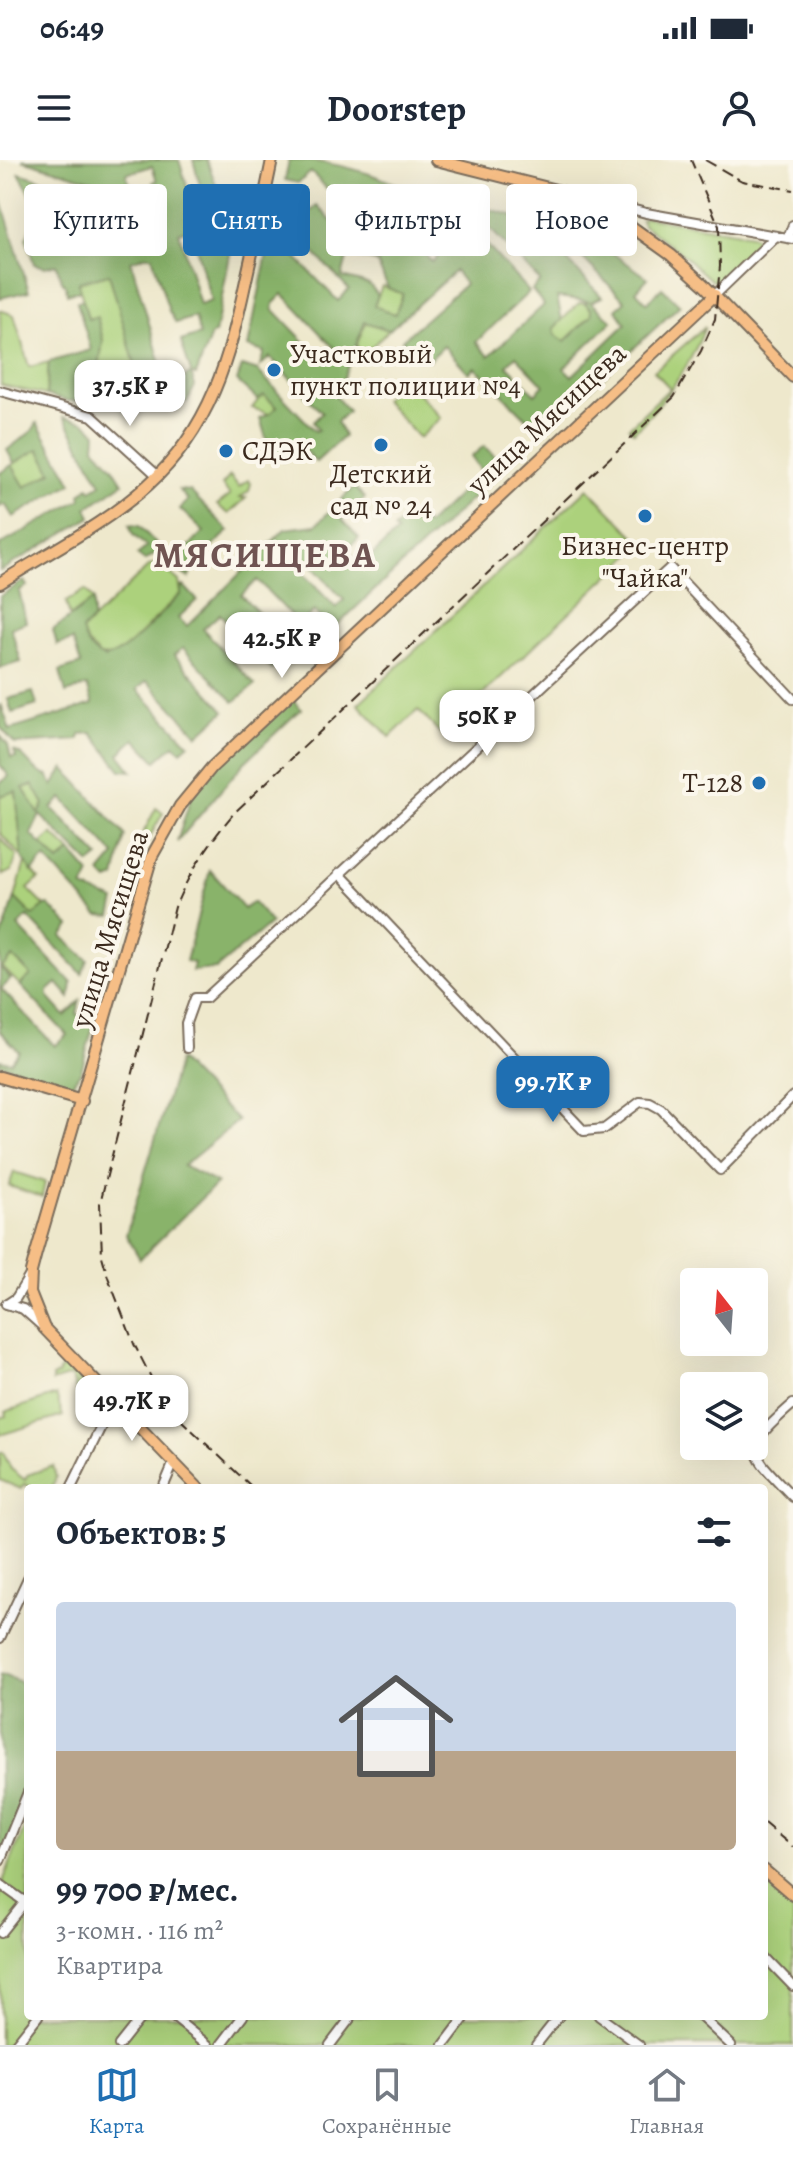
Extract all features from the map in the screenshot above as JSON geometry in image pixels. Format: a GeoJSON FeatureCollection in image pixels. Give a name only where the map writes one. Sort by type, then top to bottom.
{"type":"FeatureCollection","features":[{"type":"Feature","properties":{"kind":"main road"},"geometry":{"type":"LineString","coordinates":[[0,583],[118,510],[158,476],[189,438],[218,386],[235,333],[272,160]]}},
{"type":"Feature","properties":{"kind":"main road"},"geometry":{"type":"LineString","coordinates":[[436,160],[532,184]]}},
{"type":"Feature","properties":{"kind":"main road"},"geometry":{"type":"LineString","coordinates":[[637,231],[715,295],[793,377]]}},
{"type":"Feature","properties":{"kind":"main road","name":"улица Мясищева"},"geometry":{"type":"LineString","coordinates":[[31,1297],[31,1272],[152,856],[169,823],[212,767],[715,295]]}},
{"type":"Feature","properties":{"kind":"main road"},"geometry":{"type":"LineString","coordinates":[[0,1077],[82,1101]]}},
{"type":"Feature","properties":{"kind":"main road"},"geometry":{"type":"LineString","coordinates":[[31,1297],[44,1328],[194,1484]]}},
{"type":"Feature","properties":{"kind":"main road"},"geometry":{"type":"LineString","coordinates":[[768,1873],[793,1895]]}},
{"type":"Feature","properties":{"kind":"street"},"geometry":{"type":"LineString","coordinates":[[637,211],[791,239],[793,225]]}},
{"type":"Feature","properties":{"kind":"street"},"geometry":{"type":"LineString","coordinates":[[715,295],[776,236]]}},
{"type":"Feature","properties":{"kind":"street"},"geometry":{"type":"LineString","coordinates":[[0,391],[92,416],[158,476]]}},
{"type":"Feature","properties":{"kind":"street"},"geometry":{"type":"LineString","coordinates":[[187,1048],[186,1023],[195,998],[206,998],[670,568],[793,699]]}},
{"type":"Feature","properties":{"kind":"street"},"geometry":{"type":"LineString","coordinates":[[339,873],[584,1131],[604,1129],[640,1102],[650,1103],[661,1109],[720,1170],[793,1096]]}},
{"type":"Feature","properties":{"kind":"street"},"geometry":{"type":"LineString","coordinates":[[3,1305],[21,1292],[31,1272]]}},
{"type":"Feature","properties":{"kind":"street"},"geometry":{"type":"LineString","coordinates":[[3,1305],[31,1297]]}},
{"type":"Feature","properties":{"kind":"street"},"geometry":{"type":"LineString","coordinates":[[3,1305],[23,1309],[44,1328]]}},
{"type":"Feature","properties":{"kind":"street"},"geometry":{"type":"LineString","coordinates":[[73,1484],[114,1400]]}},
{"type":"Feature","properties":{"kind":"street"},"geometry":{"type":"LineString","coordinates":[[793,1404],[761,1432],[754,1450],[762,1465],[793,1497]]}},
{"type":"Feature","properties":{"kind":"street"},"geometry":{"type":"LineString","coordinates":[[165,1484],[174,1462]]}},
{"type":"Feature","properties":{"kind":"street"},"geometry":{"type":"LineString","coordinates":[[0,1638],[24,1587]]}},
{"type":"Feature","properties":{"kind":"street"},"geometry":{"type":"LineString","coordinates":[[0,1861],[24,1802]]}},
{"type":"Feature","properties":{"kind":"street"},"geometry":{"type":"LineString","coordinates":[[0,1884],[24,1899]]}},
{"type":"Feature","properties":{"kind":"street"},"geometry":{"type":"LineString","coordinates":[[0,1933],[24,1905]]}},
{"type":"Feature","properties":{"kind":"street"},"geometry":{"type":"LineString","coordinates":[[768,1960],[793,1986]]}},
{"type":"Feature","properties":{"kind":"street"},"geometry":{"type":"LineString","coordinates":[[15,2045],[35,2020]]}},
{"type":"Feature","properties":{"kind":"street"},"geometry":{"type":"LineString","coordinates":[[119,2045],[139,2020]]}},
{"type":"Feature","properties":{"kind":"street"},"geometry":{"type":"LineString","coordinates":[[177,2020],[208,2045]]}},
{"type":"Feature","properties":{"kind":"street"},"geometry":{"type":"LineString","coordinates":[[221,2045],[240,2020]]}},
{"type":"Feature","properties":{"kind":"street"},"geometry":{"type":"LineString","coordinates":[[330,2045],[349,2020]]}},
{"type":"Feature","properties":{"kind":"street"},"geometry":{"type":"LineString","coordinates":[[444,2045],[463,2020]]}},
{"type":"Feature","properties":{"kind":"street"},"geometry":{"type":"LineString","coordinates":[[536,2045],[556,2020]]}},
{"type":"Feature","properties":{"kind":"street"},"geometry":{"type":"LineString","coordinates":[[604,2020],[638,2045]]}},
{"type":"Feature","properties":{"kind":"street"},"geometry":{"type":"LineString","coordinates":[[704,2020],[731,2045]]}},
{"type":"Feature","properties":{"kind":"green space"},"geometry":{"type":"Polygon","coordinates":[[[22,160],[179,160],[186,184],[183,184],[183,231],[179,232],[183,256],[186,256],[200,305],[211,301],[199,256],[230,256],[215,334],[211,335],[196,375],[191,374],[195,386],[187,402],[177,405],[170,399],[152,396],[132,401],[68,401],[46,395],[49,362],[91,350],[77,302],[83,300],[88,319],[97,317],[103,340],[99,366],[101,380],[139,379],[109,274],[78,282],[80,290],[67,294],[56,264],[45,267],[34,264],[32,256],[144,256],[131,261],[167,385],[191,373],[181,341],[200,335],[195,317],[176,323],[169,311],[152,256],[167,256],[167,184],[153,184],[157,181],[152,166],[126,174],[130,184],[96,184],[22,160]]]}},
{"type":"Feature","properties":{"kind":"green space"},"geometry":{"type":"Polygon","coordinates":[[[193,160],[207,160],[216,184],[200,184],[193,160]]]}},
{"type":"Feature","properties":{"kind":"green space"},"geometry":{"type":"Polygon","coordinates":[[[289,160],[357,170],[396,184],[326,184],[326,188],[311,172],[298,183],[285,180],[289,160]]]}},
{"type":"Feature","properties":{"kind":"green space"},"geometry":{"type":"Polygon","coordinates":[[[19,173],[56,184],[25,184],[19,173]]]}},
{"type":"Feature","properties":{"kind":"green space"},"geometry":{"type":"Polygon","coordinates":[[[0,195],[29,291],[0,298],[0,195]]]}},
{"type":"Feature","properties":{"kind":"green space"},"geometry":{"type":"Polygon","coordinates":[[[317,205],[326,215],[326,256],[348,256],[342,277],[369,284],[378,295],[374,306],[395,314],[403,294],[388,288],[377,262],[352,256],[378,256],[377,261],[383,256],[426,256],[432,262],[438,256],[490,256],[490,249],[529,292],[476,342],[489,356],[544,305],[532,290],[540,281],[516,256],[563,256],[602,297],[591,302],[612,321],[564,368],[572,376],[626,324],[616,309],[625,301],[581,256],[617,256],[648,278],[636,291],[647,303],[662,288],[680,305],[542,434],[475,367],[469,373],[444,346],[429,360],[424,354],[420,359],[402,340],[465,284],[455,271],[389,330],[365,322],[336,397],[348,411],[337,422],[344,436],[316,462],[300,446],[284,461],[268,445],[260,418],[277,407],[264,395],[258,400],[237,381],[242,366],[258,371],[315,431],[318,430],[313,422],[322,413],[270,357],[260,366],[264,352],[248,347],[266,256],[295,256],[338,301],[349,289],[310,248],[310,212],[317,205]],[[283,294],[274,303],[273,309],[323,361],[335,349],[283,294]],[[557,297],[562,320],[554,328],[555,335],[565,341],[592,315],[585,303],[588,301],[557,297]],[[516,356],[507,365],[535,394],[544,385],[516,356]]]}},
{"type":"Feature","properties":{"kind":"green space"},"geometry":{"type":"Polygon","coordinates":[[[490,209],[506,214],[506,245],[490,229],[490,209]]]}},
{"type":"Feature","properties":{"kind":"green space"},"geometry":{"type":"Polygon","coordinates":[[[646,217],[751,235],[756,239],[756,245],[719,281],[712,281],[643,225],[641,220],[646,217]]]}},
{"type":"Feature","properties":{"kind":"green space"},"geometry":{"type":"Polygon","coordinates":[[[109,273],[140,380],[101,381],[99,366],[103,340],[97,317],[88,319],[78,282],[109,273]]]}},
{"type":"Feature","properties":{"kind":"green space"},"geometry":{"type":"Polygon","coordinates":[[[382,286],[403,294],[395,315],[374,306],[382,286]]]}},
{"type":"Feature","properties":{"kind":"green space"},"geometry":{"type":"Polygon","coordinates":[[[579,303],[585,303],[592,315],[565,341],[555,335],[554,328],[579,303]]]}},
{"type":"Feature","properties":{"kind":"green space"},"geometry":{"type":"Polygon","coordinates":[[[0,310],[14,315],[29,367],[49,362],[46,395],[1,385],[0,310]]]}},
{"type":"Feature","properties":{"kind":"green space"},"geometry":{"type":"Polygon","coordinates":[[[366,322],[389,330],[364,354],[356,346],[366,322]]]}},
{"type":"Feature","properties":{"kind":"green space"},"geometry":{"type":"Polygon","coordinates":[[[705,327],[692,357],[675,383],[634,432],[629,427],[670,388],[654,371],[705,327]]]}},
{"type":"Feature","properties":{"kind":"green space"},"geometry":{"type":"Polygon","coordinates":[[[405,378],[441,418],[419,438],[383,399],[405,378]]]}},
{"type":"Feature","properties":{"kind":"green space"},"geometry":{"type":"Polygon","coordinates":[[[263,394],[278,407],[269,414],[252,408],[263,394]]]}},
{"type":"Feature","properties":{"kind":"green space"},"geometry":{"type":"Polygon","coordinates":[[[64,417],[85,422],[96,433],[95,447],[123,483],[87,508],[91,517],[0,571],[0,545],[81,499],[80,494],[89,487],[91,490],[101,484],[64,417]]]}},
{"type":"Feature","properties":{"kind":"green space"},"geometry":{"type":"Polygon","coordinates":[[[37,423],[72,483],[13,517],[5,504],[0,507],[0,473],[12,465],[25,487],[52,472],[39,449],[14,463],[7,450],[32,431],[37,423]]]}},
{"type":"Feature","properties":{"kind":"green space"},"geometry":{"type":"Polygon","coordinates":[[[484,446],[506,467],[332,630],[314,611],[305,620],[315,631],[309,634],[257,580],[241,595],[294,649],[272,669],[220,614],[203,629],[255,685],[234,702],[183,648],[174,655],[225,711],[198,735],[147,681],[137,689],[189,744],[181,751],[174,745],[156,761],[135,739],[119,754],[132,771],[121,770],[92,733],[81,734],[78,740],[15,744],[0,727],[1,704],[10,730],[93,704],[87,686],[66,693],[60,671],[81,664],[73,640],[57,645],[53,630],[93,600],[93,619],[82,630],[90,647],[104,658],[134,641],[181,594],[181,587],[184,586],[197,600],[178,618],[187,626],[285,529],[316,525],[354,487],[365,498],[342,519],[359,538],[346,550],[361,566],[397,532],[394,529],[409,514],[417,516],[427,525],[482,472],[471,457],[484,446]],[[292,545],[284,554],[336,608],[344,600],[292,545]]]}},
{"type":"Feature","properties":{"kind":"green space"},"geometry":{"type":"Polygon","coordinates":[[[39,449],[52,472],[25,488],[12,465],[39,449]]]}},
{"type":"Feature","properties":{"kind":"green space"},"geometry":{"type":"Polygon","coordinates":[[[230,476],[239,487],[248,480],[251,483],[249,491],[240,498],[246,498],[229,514],[217,505],[230,495],[222,485],[230,476]]]}},
{"type":"Feature","properties":{"kind":"green space"},"geometry":{"type":"Polygon","coordinates":[[[588,488],[642,544],[441,734],[418,710],[390,737],[358,704],[588,488]]]}},
{"type":"Feature","properties":{"kind":"green space"},"geometry":{"type":"Polygon","coordinates":[[[179,490],[190,491],[229,531],[192,565],[189,578],[176,569],[169,570],[155,554],[145,561],[137,555],[147,547],[133,535],[129,525],[139,526],[167,555],[180,555],[204,532],[180,509],[188,500],[179,490]]]}},
{"type":"Feature","properties":{"kind":"green space"},"geometry":{"type":"Polygon","coordinates":[[[159,564],[179,581],[181,593],[113,657],[99,656],[84,639],[82,630],[149,566],[159,564]]]}},
{"type":"Feature","properties":{"kind":"green space"},"geometry":{"type":"Polygon","coordinates":[[[24,581],[27,586],[19,591],[26,622],[11,628],[21,662],[0,668],[0,596],[24,581]]]}},
{"type":"Feature","properties":{"kind":"green space"},"geometry":{"type":"Polygon","coordinates":[[[85,590],[93,600],[70,617],[66,602],[85,590]]]}},
{"type":"Feature","properties":{"kind":"green space"},"geometry":{"type":"Polygon","coordinates":[[[33,692],[37,705],[12,713],[8,699],[33,692]]]}},
{"type":"Feature","properties":{"kind":"green space"},"geometry":{"type":"Polygon","coordinates":[[[289,696],[301,709],[244,763],[177,842],[194,787],[289,696]]]}},
{"type":"Feature","properties":{"kind":"green space"},"geometry":{"type":"Polygon","coordinates":[[[0,735],[8,745],[11,758],[16,757],[14,751],[19,753],[37,771],[48,776],[53,786],[64,768],[125,835],[115,878],[108,881],[100,873],[115,855],[62,798],[52,808],[99,857],[90,864],[40,815],[31,834],[59,862],[71,852],[90,874],[83,888],[115,900],[111,916],[98,915],[45,858],[32,872],[22,857],[16,791],[0,796],[0,783],[9,776],[0,765],[0,735]],[[33,785],[23,788],[39,814],[44,804],[33,785]]]}},
{"type":"Feature","properties":{"kind":"green space"},"geometry":{"type":"Polygon","coordinates":[[[33,784],[44,804],[39,815],[23,788],[33,784]]]}},
{"type":"Feature","properties":{"kind":"green space"},"geometry":{"type":"Polygon","coordinates":[[[16,790],[22,857],[0,833],[0,796],[16,790]]]}},
{"type":"Feature","properties":{"kind":"green space"},"geometry":{"type":"Polygon","coordinates":[[[156,808],[163,813],[142,851],[136,847],[156,808]]]}},
{"type":"Feature","properties":{"kind":"green space"},"geometry":{"type":"Polygon","coordinates":[[[52,834],[71,852],[59,862],[41,844],[52,834]]]}},
{"type":"Feature","properties":{"kind":"green space"},"geometry":{"type":"Polygon","coordinates":[[[0,838],[17,856],[12,871],[2,875],[0,838]]]}},
{"type":"Feature","properties":{"kind":"green space"},"geometry":{"type":"Polygon","coordinates":[[[25,862],[39,879],[28,889],[45,906],[33,916],[15,898],[25,862]]]}},
{"type":"Feature","properties":{"kind":"green space"},"geometry":{"type":"Polygon","coordinates":[[[210,870],[244,909],[253,902],[271,923],[216,969],[192,971],[194,963],[186,961],[210,870]]]}},
{"type":"Feature","properties":{"kind":"green space"},"geometry":{"type":"Polygon","coordinates":[[[15,898],[33,916],[49,905],[70,926],[62,936],[88,960],[82,974],[28,917],[18,926],[72,983],[70,998],[57,983],[48,991],[48,997],[65,1016],[80,1001],[77,1014],[94,1023],[81,1071],[69,1088],[61,1082],[0,1064],[0,1060],[11,1062],[19,1051],[0,1031],[0,942],[15,898]],[[13,957],[1,968],[11,979],[1,989],[55,1046],[67,1035],[20,985],[31,975],[13,957]]]}},
{"type":"Feature","properties":{"kind":"green space"},"geometry":{"type":"Polygon","coordinates":[[[13,957],[32,975],[20,985],[2,967],[13,957]]]}},
{"type":"Feature","properties":{"kind":"green space"},"geometry":{"type":"Polygon","coordinates":[[[179,1060],[238,1121],[183,1166],[217,1183],[140,1259],[126,1235],[179,1060]]]}},
{"type":"Feature","properties":{"kind":"green space"},"geometry":{"type":"Polygon","coordinates":[[[14,1172],[45,1182],[42,1197],[9,1186],[14,1172]]]}},
{"type":"Feature","properties":{"kind":"green space"},"geometry":{"type":"Polygon","coordinates":[[[69,1363],[100,1394],[106,1405],[97,1419],[86,1418],[71,1376],[52,1382],[52,1377],[69,1363]]]}},
{"type":"Feature","properties":{"kind":"green space"},"geometry":{"type":"Polygon","coordinates":[[[56,1395],[63,1416],[0,1435],[0,1418],[6,1416],[5,1412],[56,1395]]]}},
{"type":"Feature","properties":{"kind":"green space"},"geometry":{"type":"Polygon","coordinates":[[[3,1452],[11,1469],[25,1480],[27,1475],[53,1466],[56,1477],[53,1484],[24,1484],[21,1489],[0,1480],[0,1453],[3,1452]]]}},
{"type":"Feature","properties":{"kind":"green space"},"geometry":{"type":"Polygon","coordinates":[[[0,1674],[24,1683],[24,1802],[0,1861],[0,1674]]]}},
{"type":"Feature","properties":{"kind":"green space"},"geometry":{"type":"Polygon","coordinates":[[[24,1829],[24,2020],[768,2020],[768,1881],[793,1906],[793,2045],[0,2045],[0,1889],[24,1829]]]}},
{"type":"Feature","properties":{"kind":"railway"},"geometry":{"type":"LineString","coordinates":[[249,1484],[181,1420],[157,1389],[134,1344],[102,1256],[100,1203],[175,907],[201,858],[234,813],[674,397],[701,351],[715,319],[720,266],[719,226],[691,160]]}},
{"type":"Feature","properties":{"kind":"railway"},"geometry":{"type":"LineString","coordinates":[[705,160],[742,181],[793,190]]}},
{"type":"Feature","properties":{"kind":"railway"},"geometry":{"type":"LineString","coordinates":[[768,1826],[793,1847]]}},
{"type":"Feature","properties":{"kind":"place","name":"Участковый пункт полиции №4"},"geometry":{"type":"Point","coordinates":[274,370]}},
{"type":"Feature","properties":{"kind":"place","name":"Детский сад № 24"},"geometry":{"type":"Point","coordinates":[381,445]}},
{"type":"Feature","properties":{"kind":"place","name":"СДЭК"},"geometry":{"type":"Point","coordinates":[226,451]}},
{"type":"Feature","properties":{"kind":"place","name":"Бизнес-центр \"Чайка\""},"geometry":{"type":"Point","coordinates":[645,516]}},
{"type":"Feature","properties":{"kind":"place","name":"Т-128"},"geometry":{"type":"Point","coordinates":[759,783]}},
{"type":"Feature","properties":{"kind":"district","name":"МЯСИЩЕВА"},"geometry":{"type":"Point","coordinates":[265,554]}}]}
